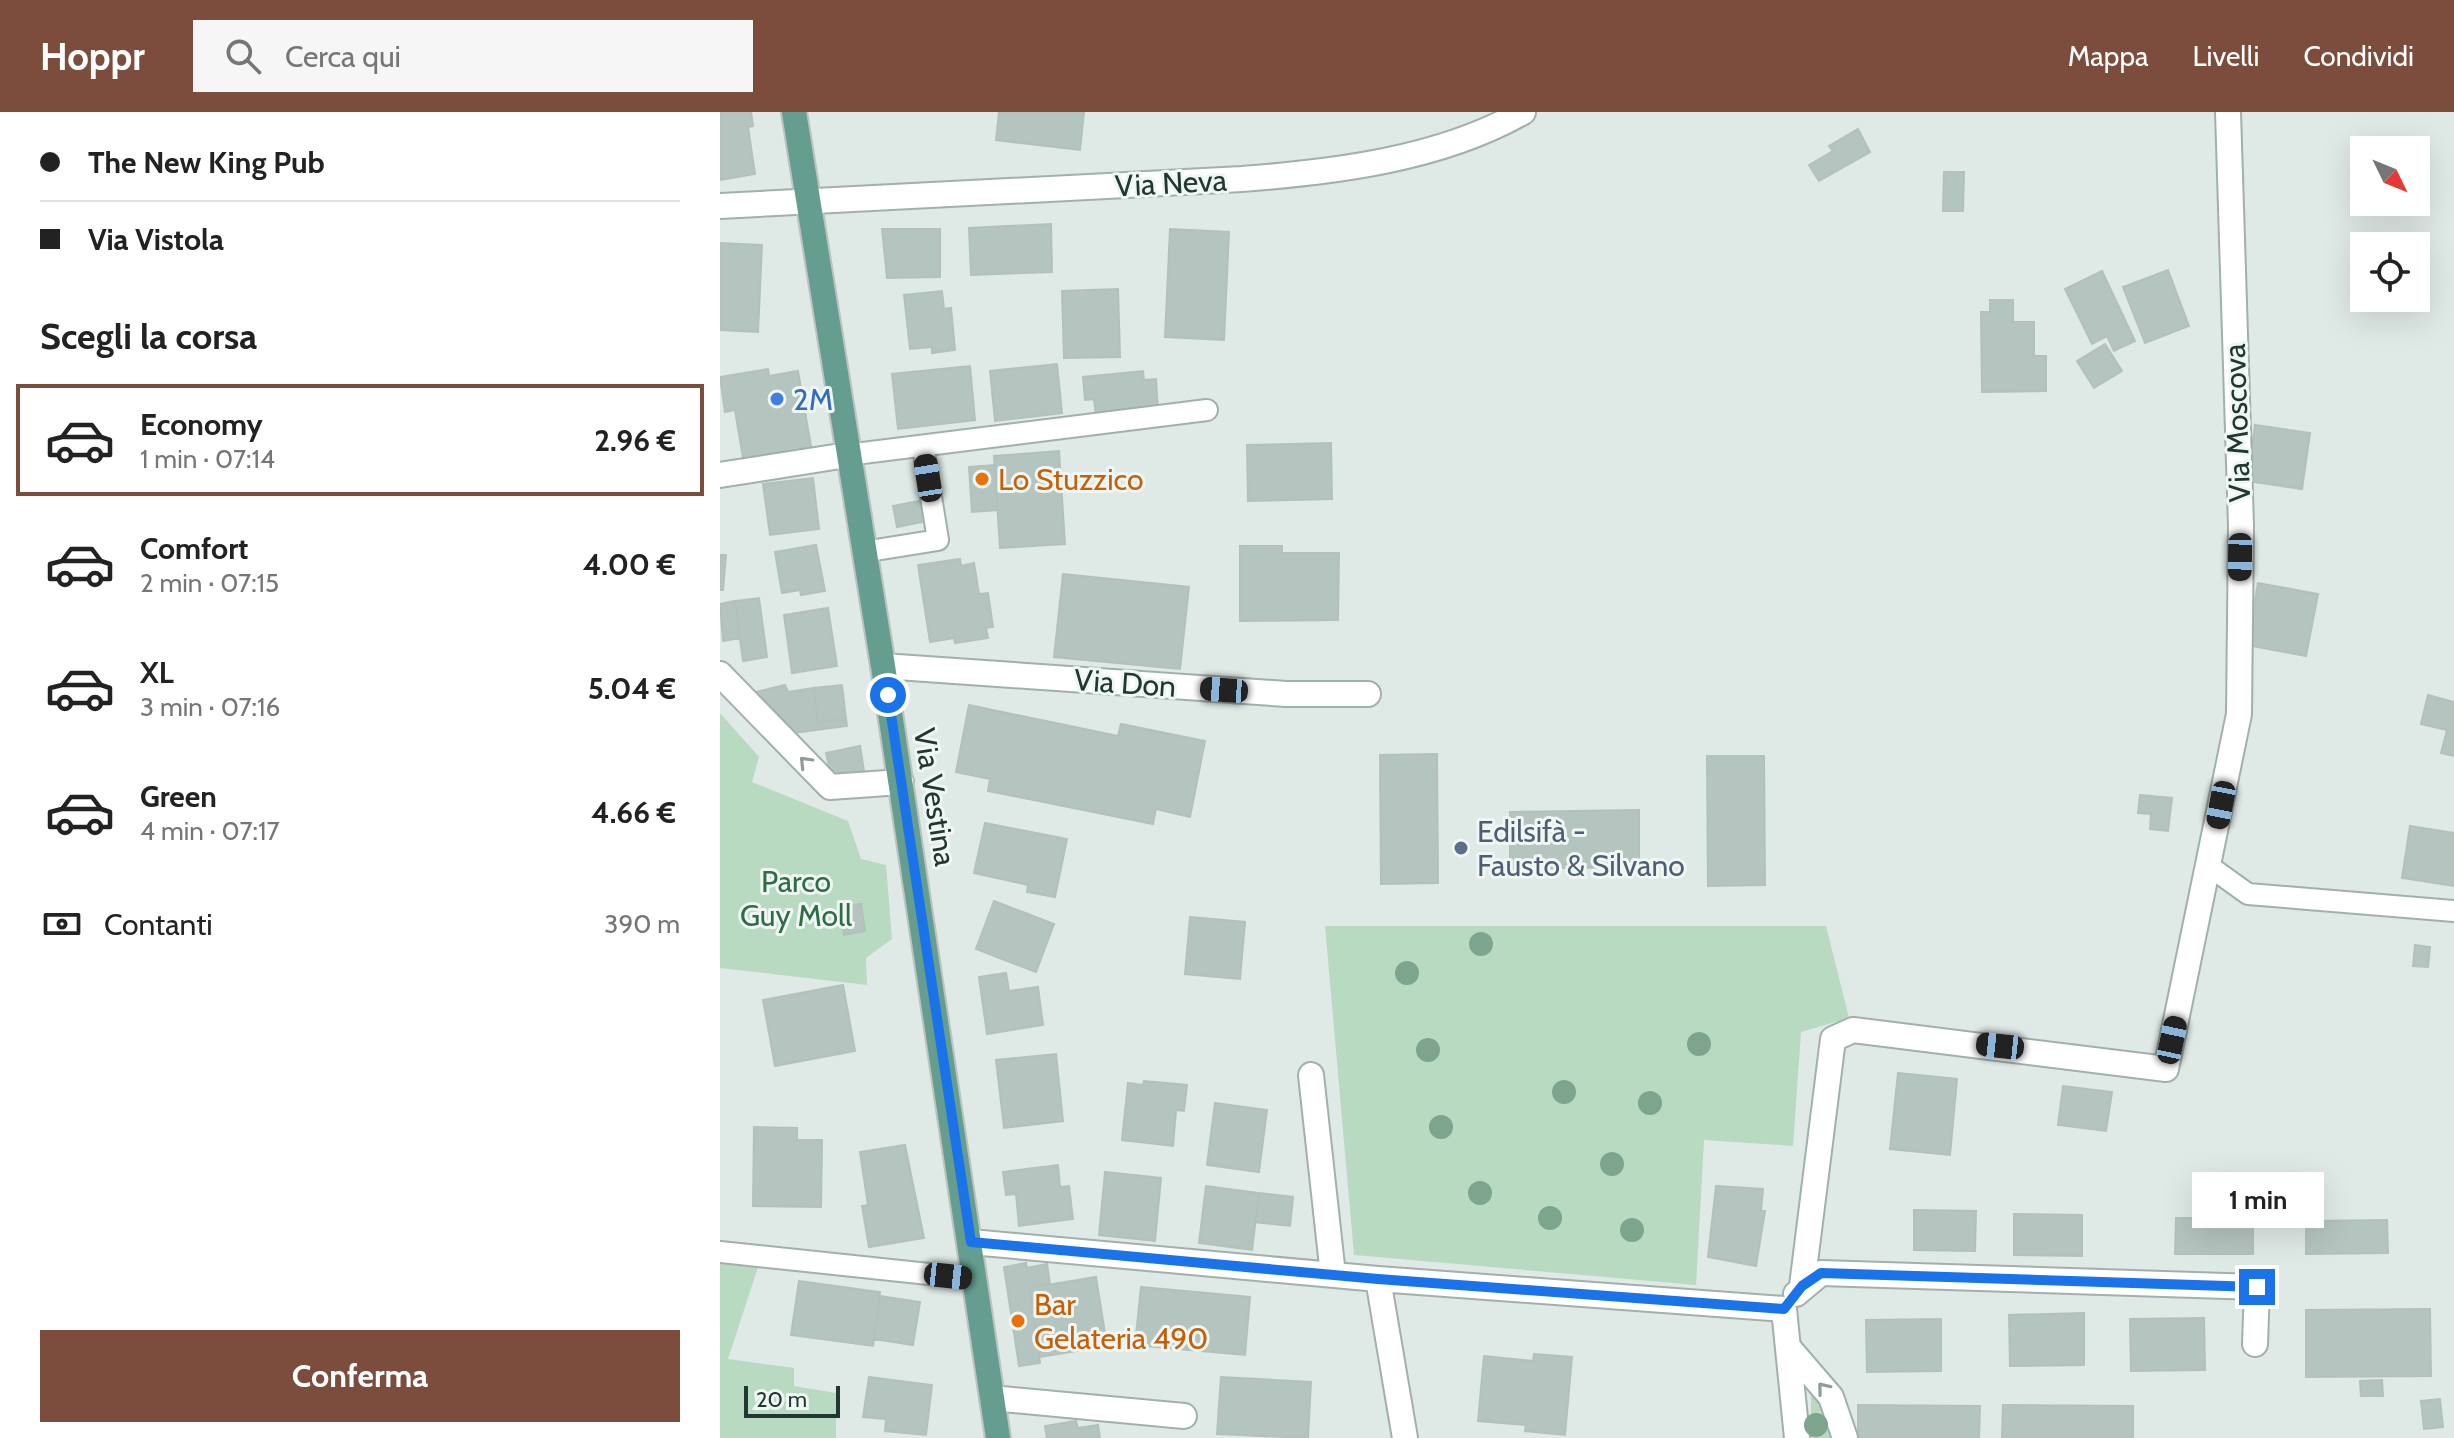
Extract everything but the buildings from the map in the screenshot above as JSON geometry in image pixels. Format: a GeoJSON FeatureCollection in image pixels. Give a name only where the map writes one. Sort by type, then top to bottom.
{"type":"FeatureCollection","features":[{"type":"Feature","properties":{"kind":"main road","name":"Via Vestina"},"geometry":{"type":"LineString","coordinates":[[794,112],[901,782],[998,1438]]}},
{"type":"Feature","properties":{"kind":"street","name":"Via Neva"},"geometry":{"type":"LineString","coordinates":[[720,206],[809,204],[1321,172],[1434,147],[1480,132],[1523,112]]}},
{"type":"Feature","properties":{"kind":"street","name":"Via Moscova"},"geometry":{"type":"LineString","coordinates":[[1802,1286],[1833,1039],[1853,1030],[2166,1069],[2239,714],[2241,526],[2228,112]]}},
{"type":"Feature","properties":{"kind":"street"},"geometry":{"type":"LineString","coordinates":[[720,475],[847,455]]}},
{"type":"Feature","properties":{"kind":"street","name":"Via Don"},"geometry":{"type":"LineString","coordinates":[[883,666],[1286,694],[1368,694]]}},
{"type":"Feature","properties":{"kind":"street"},"geometry":{"type":"LineString","coordinates":[[720,674],[830,787],[901,782]]}},
{"type":"Feature","properties":{"kind":"street"},"geometry":{"type":"LineString","coordinates":[[1311,1075],[1333,1275]]}},
{"type":"Feature","properties":{"kind":"street"},"geometry":{"type":"LineString","coordinates":[[971,1242],[1378,1279],[1784,1309]]}},
{"type":"Feature","properties":{"kind":"street"},"geometry":{"type":"LineString","coordinates":[[1797,1438],[1784,1309],[1802,1286],[1821,1273],[2257,1287],[2255,1344]]}},
{"type":"Feature","properties":{"kind":"street"},"geometry":{"type":"LineString","coordinates":[[1378,1279],[1405,1438]]}},
{"type":"Feature","properties":{"kind":"street"},"geometry":{"type":"LineString","coordinates":[[1788,1347],[1831,1397],[1845,1438]]}},
{"type":"Feature","properties":{"kind":"street"},"geometry":{"type":"LineString","coordinates":[[992,1398],[1184,1416]]}},
{"type":"Feature","properties":{"kind":"lane"},"geometry":{"type":"LineString","coordinates":[[847,455],[1207,410]]}},
{"type":"Feature","properties":{"kind":"lane"},"geometry":{"type":"LineString","coordinates":[[863,552],[938,540],[923,447]]}},
{"type":"Feature","properties":{"kind":"lane"},"geometry":{"type":"LineString","coordinates":[[2209,866],[2248,894],[2454,911]]}},
{"type":"Feature","properties":{"kind":"lane"},"geometry":{"type":"LineString","coordinates":[[720,1252],[976,1279]]}},
{"type":"Feature","properties":{"kind":"green space","name":"Parco Guy Moll"},"geometry":{"type":"Polygon","coordinates":[[[720,713],[759,757],[752,782],[848,821],[861,859],[886,865],[892,939],[866,958],[867,985],[720,968],[720,713]]]}},
{"type":"Feature","properties":{"kind":"green space"},"geometry":{"type":"Polygon","coordinates":[[[1325,926],[1826,926],[1849,1018],[1801,1032],[1793,1146],[1704,1140],[1696,1285],[1354,1255],[1325,926]]]}},
{"type":"Feature","properties":{"kind":"green space"},"geometry":{"type":"Polygon","coordinates":[[[720,1262],[758,1267],[728,1359],[794,1368],[794,1386],[836,1393],[836,1438],[720,1438],[720,1262]]]}},
{"type":"Feature","properties":{"kind":"green space"},"geometry":{"type":"Polygon","coordinates":[[[1811,1386],[1820,1392],[1837,1438],[1811,1438],[1811,1386]]]}},
{"type":"Feature","properties":{"kind":"place","name":"2M"},"geometry":{"type":"Point","coordinates":[777,399]}},
{"type":"Feature","properties":{"kind":"place","name":"Lo Stuzzico"},"geometry":{"type":"Point","coordinates":[982,479]}},
{"type":"Feature","properties":{"kind":"place","name":"Edilsifà - Fausto & Silvano"},"geometry":{"type":"Point","coordinates":[1461,848]}},
{"type":"Feature","properties":{"kind":"place","name":"Bar Gelateria 490"},"geometry":{"type":"Point","coordinates":[1018,1321]}},
{"type":"Feature","properties":{"kind":"route"},"geometry":{"type":"LineString","coordinates":[[888,695],[971,1242],[1378,1279],[1784,1309],[1802,1286],[1821,1273],[2257,1287]]}}]}
